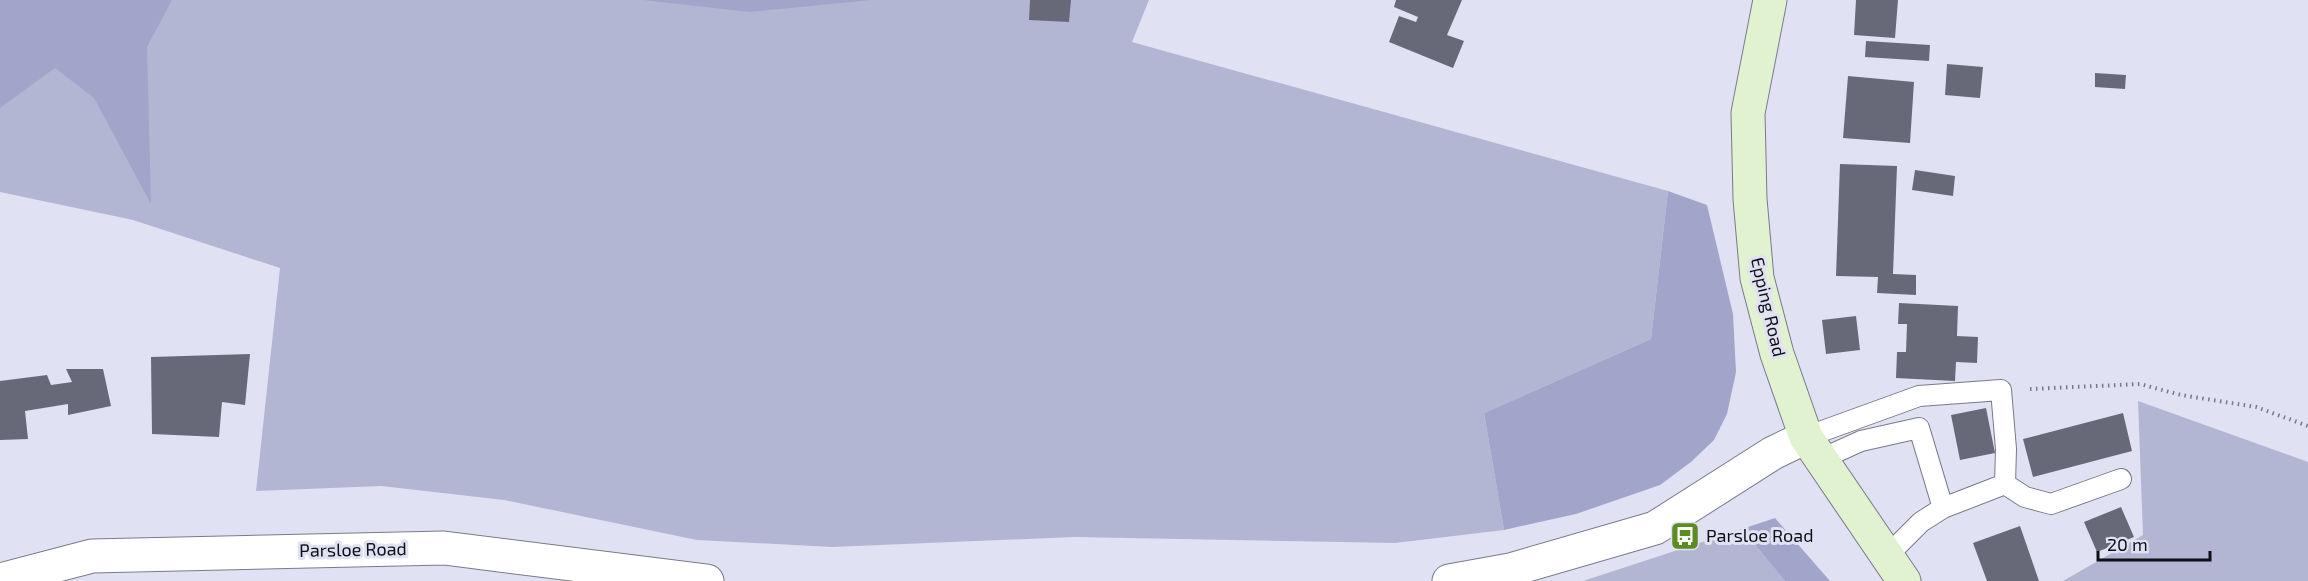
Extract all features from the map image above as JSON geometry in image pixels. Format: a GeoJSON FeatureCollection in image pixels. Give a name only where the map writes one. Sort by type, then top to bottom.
{"type":"FeatureCollection","features":[{"type":"Feature","properties":{"kind":"main road","name":"Epping Road"},"geometry":{"type":"LineString","coordinates":[[1770,0],[1748,113],[1750,199],[1757,279],[1777,354],[1814,448],[1896,568]]}},
{"type":"Feature","properties":{"kind":"street"},"geometry":{"type":"LineString","coordinates":[[1449,581],[1510,570],[1655,528],[1773,453],[1814,448]]}},
{"type":"Feature","properties":{"kind":"street","name":"Parsloe Road"},"geometry":{"type":"LineString","coordinates":[[0,580],[92,556],[444,548],[707,581]]}},
{"type":"Feature","properties":{"kind":"lane"},"geometry":{"type":"LineString","coordinates":[[1814,448],[1918,396],[2001,390],[2006,449],[2005,484]]}},
{"type":"Feature","properties":{"kind":"lane"},"geometry":{"type":"LineString","coordinates":[[1814,448],[1861,441],[1918,428],[1942,508]]}},
{"type":"Feature","properties":{"kind":"lane"},"geometry":{"type":"LineString","coordinates":[[2005,484],[2025,497],[2051,504],[2121,479]]}},
{"type":"Feature","properties":{"kind":"lane"},"geometry":{"type":"LineString","coordinates":[[1896,568],[1921,522],[1942,508],[2005,484]]}},
{"type":"Feature","properties":{"kind":"path"},"geometry":{"type":"LineString","coordinates":[[2001,390],[2140,384],[2181,395],[2256,407],[2308,426]]}},
{"type":"Feature","properties":{"kind":"shaded area"},"geometry":{"type":"Polygon","coordinates":[[[0,0],[1149,0],[1132,42],[1668,191],[1651,339],[1484,413],[1504,530],[1395,543],[1074,537],[832,547],[697,540],[504,500],[381,486],[256,491],[280,268],[133,220],[0,192],[0,0]]]}},
{"type":"Feature","properties":{"kind":"shaded area"},"geometry":{"type":"Polygon","coordinates":[[[0,0],[172,0],[147,47],[151,204],[94,98],[55,68],[0,108],[0,0]]]}},
{"type":"Feature","properties":{"kind":"shaded area"},"geometry":{"type":"Polygon","coordinates":[[[643,0],[872,0],[750,12],[643,0]]]}},
{"type":"Feature","properties":{"kind":"shaded area"},"geometry":{"type":"Polygon","coordinates":[[[1668,191],[1707,205],[1733,314],[1736,372],[1727,414],[1714,440],[1691,462],[1660,485],[1576,514],[1504,530],[1484,413],[1651,339],[1668,191]]]}},
{"type":"Feature","properties":{"kind":"shaded area"},"geometry":{"type":"Polygon","coordinates":[[[2138,401],[2308,462],[2308,581],[2063,581],[2143,535],[2138,401]]]}},
{"type":"Feature","properties":{"kind":"shaded area"},"geometry":{"type":"Polygon","coordinates":[[[1775,518],[1830,581],[1785,581],[1742,529],[1775,518]]]}},
{"type":"Feature","properties":{"kind":"shaded area"},"geometry":{"type":"Polygon","coordinates":[[[1742,529],[1785,581],[1583,581],[1742,529]]]}},
{"type":"Feature","properties":{"kind":"building"},"geometry":{"type":"Polygon","coordinates":[[[1030,0],[1071,0],[1069,22],[1029,20],[1030,0]]]}},
{"type":"Feature","properties":{"kind":"building"},"geometry":{"type":"Polygon","coordinates":[[[1396,0],[1462,0],[1447,35],[1464,41],[1453,68],[1389,42],[1399,16],[1416,22],[1418,17],[1394,7],[1396,0]]]}},
{"type":"Feature","properties":{"kind":"building"},"geometry":{"type":"Polygon","coordinates":[[[1856,0],[1898,0],[1895,38],[1854,35],[1856,0]]]}},
{"type":"Feature","properties":{"kind":"building"},"geometry":{"type":"Polygon","coordinates":[[[1866,41],[1930,45],[1929,61],[1865,57],[1866,41]]]}},
{"type":"Feature","properties":{"kind":"building"},"geometry":{"type":"Polygon","coordinates":[[[1947,64],[1983,67],[1980,98],[1945,95],[1947,64]]]}},
{"type":"Feature","properties":{"kind":"building"},"geometry":{"type":"Polygon","coordinates":[[[2095,73],[2126,75],[2125,89],[2095,87],[2095,73]]]}},
{"type":"Feature","properties":{"kind":"building"},"geometry":{"type":"Polygon","coordinates":[[[1848,76],[1914,82],[1910,143],[1843,138],[1848,76]]]}},
{"type":"Feature","properties":{"kind":"building"},"geometry":{"type":"Polygon","coordinates":[[[1840,164],[1897,166],[1893,274],[1916,275],[1916,295],[1877,293],[1878,277],[1836,276],[1840,164]]]}},
{"type":"Feature","properties":{"kind":"building"},"geometry":{"type":"Polygon","coordinates":[[[1915,170],[1955,176],[1953,196],[1912,190],[1915,170]]]}},
{"type":"Feature","properties":{"kind":"building"},"geometry":{"type":"Polygon","coordinates":[[[1899,303],[1958,306],[1957,336],[1978,337],[1977,363],[1956,362],[1955,381],[1896,378],[1897,352],[1906,352],[1907,324],[1898,324],[1899,303]]]}},
{"type":"Feature","properties":{"kind":"building"},"geometry":{"type":"Polygon","coordinates":[[[1856,316],[1860,350],[1826,354],[1822,320],[1856,316]]]}},
{"type":"Feature","properties":{"kind":"building"},"geometry":{"type":"Polygon","coordinates":[[[250,354],[245,405],[222,402],[219,437],[152,434],[151,357],[250,354]]]}},
{"type":"Feature","properties":{"kind":"building"},"geometry":{"type":"Polygon","coordinates":[[[66,369],[103,369],[111,406],[68,415],[68,404],[25,411],[28,439],[0,440],[0,381],[47,375],[51,385],[72,382],[66,369]]]}},
{"type":"Feature","properties":{"kind":"building"},"geometry":{"type":"Polygon","coordinates":[[[1986,408],[1995,453],[1960,460],[1951,415],[1986,408]]]}},
{"type":"Feature","properties":{"kind":"building"},"geometry":{"type":"Polygon","coordinates":[[[2123,413],[2132,451],[2033,477],[2023,439],[2123,413]]]}},
{"type":"Feature","properties":{"kind":"building"},"geometry":{"type":"Polygon","coordinates":[[[2121,507],[2134,537],[2097,552],[2084,522],[2121,507]]]}},
{"type":"Feature","properties":{"kind":"building"},"geometry":{"type":"Polygon","coordinates":[[[2020,526],[2039,581],[1987,581],[1973,543],[2020,526]]]}},
{"type":"Feature","properties":{"kind":"place","name":"Parsloe Road"},"geometry":{"type":"Point","coordinates":[1685,536]}}]}
